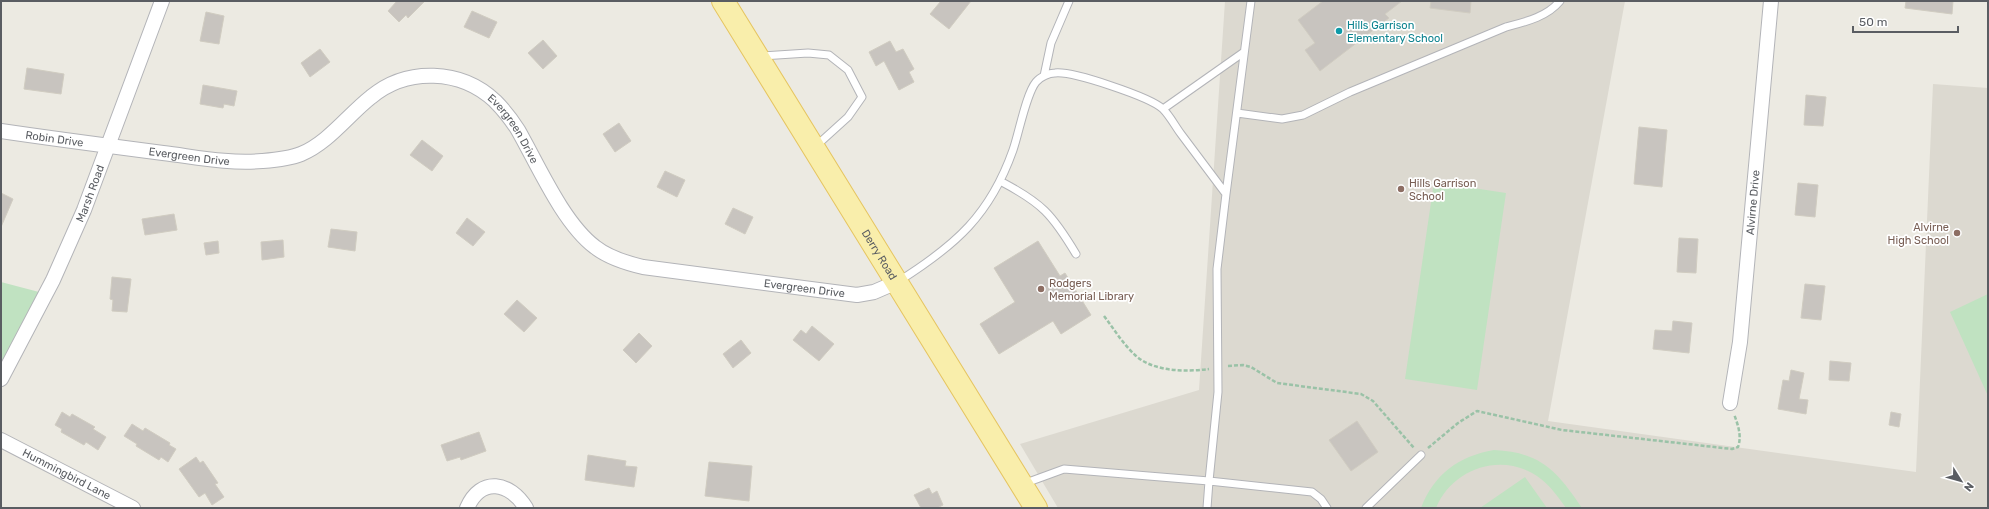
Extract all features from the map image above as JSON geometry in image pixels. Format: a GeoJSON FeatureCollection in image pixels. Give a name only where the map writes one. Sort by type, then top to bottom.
{"type":"FeatureCollection","features":[{"type":"Feature","properties":{"kind":"main road","name":"Derry Road"},"geometry":{"type":"LineString","coordinates":[[723,1],[1036,508]]}},
{"type":"Feature","properties":{"kind":"street","name":"Marsh Road"},"geometry":{"type":"LineString","coordinates":[[1,379],[53,280],[84,210],[162,1]]}},
{"type":"Feature","properties":{"kind":"street","name":"Alvirne Drive"},"geometry":{"type":"LineString","coordinates":[[1730,403],[1740,342],[1771,1]]}},
{"type":"Feature","properties":{"kind":"street","name":"Evergreen Drive"},"geometry":{"type":"LineString","coordinates":[[107,146],[238,163],[281,159],[301,154],[320,144],[372,96],[393,83],[414,76],[438,75],[458,79],[478,89],[494,101],[507,114],[518,130],[572,225],[596,248],[610,256],[627,263],[643,267],[857,295],[874,292],[897,282]]}},
{"type":"Feature","properties":{"kind":"street","name":"Robin Drive"},"geometry":{"type":"LineString","coordinates":[[1,132],[107,146]]}},
{"type":"Feature","properties":{"kind":"street","name":"Hummingbird Lane"},"geometry":{"type":"LineString","coordinates":[[1,440],[134,508]]}},
{"type":"Feature","properties":{"kind":"street"},"geometry":{"type":"LineString","coordinates":[[467,508],[470,500],[478,492],[496,486],[514,492],[526,508]]}},
{"type":"Feature","properties":{"kind":"lane"},"geometry":{"type":"LineString","coordinates":[[1044,76],[1051,43],[1069,1]]}},
{"type":"Feature","properties":{"kind":"lane"},"geometry":{"type":"LineString","coordinates":[[1207,508],[1218,392],[1218,269],[1226,194],[1251,1]]}},
{"type":"Feature","properties":{"kind":"lane"},"geometry":{"type":"LineString","coordinates":[[1237,113],[1282,119],[1303,115],[1350,92],[1499,30],[1530,20],[1545,13],[1560,1]]}},
{"type":"Feature","properties":{"kind":"lane"},"geometry":{"type":"LineString","coordinates":[[1163,109],[1244,52]]}},
{"type":"Feature","properties":{"kind":"lane"},"geometry":{"type":"LineString","coordinates":[[757,56],[808,53],[829,55],[848,70],[862,97],[848,117],[814,148]]}},
{"type":"Feature","properties":{"kind":"lane"},"geometry":{"type":"LineString","coordinates":[[897,282],[933,257],[970,227],[991,199],[1013,150],[1036,82],[1044,76],[1056,73],[1069,74],[1129,92],[1147,99],[1163,109],[1226,194]]}},
{"type":"Feature","properties":{"kind":"lane"},"geometry":{"type":"LineString","coordinates":[[1000,181],[1025,194],[1040,205],[1052,217],[1076,254]]}},
{"type":"Feature","properties":{"kind":"lane"},"geometry":{"type":"LineString","coordinates":[[1366,508],[1421,455]]}},
{"type":"Feature","properties":{"kind":"lane"},"geometry":{"type":"LineString","coordinates":[[1021,484],[1064,469],[1209,481],[1312,492],[1321,498],[1327,508]]}},
{"type":"Feature","properties":{"kind":"path"},"geometry":{"type":"LineString","coordinates":[[1104,316],[1130,350],[1147,363],[1161,368],[1191,371],[1244,365],[1258,370],[1277,383],[1361,394],[1374,401],[1421,455],[1458,423],[1477,411],[1562,430],[1732,449],[1738,447],[1740,440],[1738,424],[1730,403]]}},
{"type":"Feature","properties":{"kind":"shaded area"},"geometry":{"type":"Polygon","coordinates":[[[1225,1],[1625,1],[1548,421],[1916,472],[1933,84],[1988,88],[1988,508],[1058,508],[1020,444],[1199,390],[1225,1]]]}},
{"type":"Feature","properties":{"kind":"green space"},"geometry":{"type":"Polygon","coordinates":[[[1434,182],[1506,193],[1477,390],[1405,379],[1434,182]]]}},
{"type":"Feature","properties":{"kind":"green space"},"geometry":{"type":"Polygon","coordinates":[[[1,282],[39,292],[1,369],[1,282]]]}},
{"type":"Feature","properties":{"kind":"green space"},"geometry":{"type":"Polygon","coordinates":[[[1988,294],[1988,396],[1950,312],[1988,294]]]}},
{"type":"Feature","properties":{"kind":"green space"},"geometry":{"type":"Polygon","coordinates":[[[1494,450],[1524,455],[1547,466],[1565,484],[1582,508],[1566,508],[1551,488],[1537,476],[1518,467],[1504,465],[1476,469],[1463,475],[1452,484],[1443,495],[1436,508],[1421,508],[1433,485],[1449,468],[1470,457],[1494,450]]]}},
{"type":"Feature","properties":{"kind":"green space"},"geometry":{"type":"Polygon","coordinates":[[[1525,477],[1547,508],[1480,508],[1525,477]]]}},
{"type":"Feature","properties":{"kind":"building"},"geometry":{"type":"Polygon","coordinates":[[[397,1],[425,1],[408,18],[406,15],[399,22],[388,11],[397,1]]]}},
{"type":"Feature","properties":{"kind":"building"},"geometry":{"type":"Polygon","coordinates":[[[941,1],[971,1],[949,29],[930,14],[941,1]]]}},
{"type":"Feature","properties":{"kind":"building","name":"Hills Garrison Elementary School"},"geometry":{"type":"Polygon","coordinates":[[[1323,1],[1402,1],[1385,14],[1389,18],[1320,71],[1305,50],[1315,43],[1298,20],[1323,1]]]}},
{"type":"Feature","properties":{"kind":"building","name":"Hills Garrison Elementary School"},"geometry":{"type":"Polygon","coordinates":[[[1431,1],[1471,1],[1470,13],[1430,8],[1431,1]]]}},
{"type":"Feature","properties":{"kind":"building"},"geometry":{"type":"Polygon","coordinates":[[[1906,1],[1953,1],[1952,14],[1905,8],[1906,1]]]}},
{"type":"Feature","properties":{"kind":"building"},"geometry":{"type":"Polygon","coordinates":[[[472,11],[497,22],[489,38],[464,27],[472,11]]]}},
{"type":"Feature","properties":{"kind":"building"},"geometry":{"type":"Polygon","coordinates":[[[206,12],[224,16],[219,44],[200,41],[206,12]]]}},
{"type":"Feature","properties":{"kind":"building"},"geometry":{"type":"Polygon","coordinates":[[[543,40],[557,56],[543,69],[528,53],[543,40]]]}},
{"type":"Feature","properties":{"kind":"building"},"geometry":{"type":"Polygon","coordinates":[[[890,41],[896,52],[903,49],[914,69],[909,72],[914,82],[899,90],[884,61],[876,66],[869,52],[890,41]]]}},
{"type":"Feature","properties":{"kind":"building"},"geometry":{"type":"Polygon","coordinates":[[[320,49],[330,62],[310,77],[301,63],[320,49]]]}},
{"type":"Feature","properties":{"kind":"building"},"geometry":{"type":"Polygon","coordinates":[[[27,68],[64,74],[61,94],[24,89],[27,68]]]}},
{"type":"Feature","properties":{"kind":"building"},"geometry":{"type":"Polygon","coordinates":[[[203,85],[237,91],[234,106],[224,104],[223,108],[200,104],[203,85]]]}},
{"type":"Feature","properties":{"kind":"building"},"geometry":{"type":"Polygon","coordinates":[[[1806,95],[1826,97],[1823,126],[1804,125],[1806,95]]]}},
{"type":"Feature","properties":{"kind":"building"},"geometry":{"type":"Polygon","coordinates":[[[619,123],[631,141],[615,152],[603,134],[619,123]]]}},
{"type":"Feature","properties":{"kind":"building"},"geometry":{"type":"Polygon","coordinates":[[[1639,127],[1667,130],[1662,187],[1634,184],[1639,127]]]}},
{"type":"Feature","properties":{"kind":"building"},"geometry":{"type":"Polygon","coordinates":[[[422,140],[443,156],[432,171],[410,155],[422,140]]]}},
{"type":"Feature","properties":{"kind":"building"},"geometry":{"type":"Polygon","coordinates":[[[665,171],[685,180],[677,197],[657,187],[665,171]]]}},
{"type":"Feature","properties":{"kind":"building"},"geometry":{"type":"Polygon","coordinates":[[[1798,183],[1818,185],[1815,217],[1795,215],[1798,183]]]}},
{"type":"Feature","properties":{"kind":"building"},"geometry":{"type":"Polygon","coordinates":[[[1,193],[13,199],[1,227],[1,193]]]}},
{"type":"Feature","properties":{"kind":"building"},"geometry":{"type":"Polygon","coordinates":[[[733,208],[753,217],[745,234],[725,224],[733,208]]]}},
{"type":"Feature","properties":{"kind":"building"},"geometry":{"type":"Polygon","coordinates":[[[174,214],[177,230],[145,235],[142,219],[174,214]]]}},
{"type":"Feature","properties":{"kind":"building"},"geometry":{"type":"Polygon","coordinates":[[[467,218],[485,232],[473,246],[456,233],[467,218]]]}},
{"type":"Feature","properties":{"kind":"building"},"geometry":{"type":"Polygon","coordinates":[[[331,229],[357,232],[355,251],[328,247],[331,229]]]}},
{"type":"Feature","properties":{"kind":"building"},"geometry":{"type":"Polygon","coordinates":[[[1679,238],[1698,239],[1696,273],[1677,272],[1679,238]]]}},
{"type":"Feature","properties":{"kind":"building"},"geometry":{"type":"Polygon","coordinates":[[[283,240],[284,257],[262,260],[261,242],[283,240]]]}},
{"type":"Feature","properties":{"kind":"building"},"geometry":{"type":"Polygon","coordinates":[[[218,241],[219,253],[206,255],[204,243],[218,241]]]}},
{"type":"Feature","properties":{"kind":"building","name":"Rodgers Memorial Library"},"geometry":{"type":"Polygon","coordinates":[[[1038,241],[1060,276],[1065,273],[1091,315],[1061,334],[1053,321],[999,354],[980,324],[1015,302],[994,268],[1038,241]]]}},
{"type":"Feature","properties":{"kind":"building"},"geometry":{"type":"Polygon","coordinates":[[[112,277],[131,279],[127,312],[112,311],[113,300],[110,299],[112,277]]]}},
{"type":"Feature","properties":{"kind":"building"},"geometry":{"type":"Polygon","coordinates":[[[1805,284],[1825,286],[1821,320],[1801,318],[1805,284]]]}},
{"type":"Feature","properties":{"kind":"building"},"geometry":{"type":"Polygon","coordinates":[[[517,300],[537,318],[524,332],[504,314],[517,300]]]}},
{"type":"Feature","properties":{"kind":"building"},"geometry":{"type":"Polygon","coordinates":[[[1673,321],[1692,323],[1689,353],[1653,349],[1655,330],[1672,331],[1673,321]]]}},
{"type":"Feature","properties":{"kind":"building"},"geometry":{"type":"Polygon","coordinates":[[[812,326],[834,344],[819,361],[793,340],[801,330],[806,334],[812,326]]]}},
{"type":"Feature","properties":{"kind":"building"},"geometry":{"type":"Polygon","coordinates":[[[639,333],[652,346],[636,363],[623,350],[639,333]]]}},
{"type":"Feature","properties":{"kind":"building"},"geometry":{"type":"Polygon","coordinates":[[[741,340],[751,353],[733,368],[723,354],[741,340]]]}},
{"type":"Feature","properties":{"kind":"building"},"geometry":{"type":"Polygon","coordinates":[[[1830,361],[1851,363],[1849,381],[1829,380],[1830,361]]]}},
{"type":"Feature","properties":{"kind":"building"},"geometry":{"type":"Polygon","coordinates":[[[1791,370],[1804,373],[1799,399],[1808,400],[1806,414],[1778,409],[1783,380],[1789,381],[1791,370]]]}},
{"type":"Feature","properties":{"kind":"building"},"geometry":{"type":"Polygon","coordinates":[[[62,412],[70,417],[72,414],[95,427],[93,429],[106,437],[98,450],[86,442],[84,445],[61,432],[62,429],[55,425],[62,412]]]}},
{"type":"Feature","properties":{"kind":"building"},"geometry":{"type":"Polygon","coordinates":[[[1891,412],[1901,414],[1899,427],[1889,425],[1891,412]]]}},
{"type":"Feature","properties":{"kind":"building"},"geometry":{"type":"Polygon","coordinates":[[[1357,421],[1378,452],[1351,471],[1329,440],[1357,421]]]}},
{"type":"Feature","properties":{"kind":"building"},"geometry":{"type":"Polygon","coordinates":[[[132,424],[143,431],[145,428],[170,443],[169,445],[176,449],[168,462],[161,457],[159,460],[136,446],[137,444],[124,436],[132,424]]]}},
{"type":"Feature","properties":{"kind":"building"},"geometry":{"type":"Polygon","coordinates":[[[479,432],[486,451],[461,460],[460,457],[447,461],[441,445],[479,432]]]}},
{"type":"Feature","properties":{"kind":"building"},"geometry":{"type":"Polygon","coordinates":[[[588,455],[626,461],[625,466],[637,467],[634,487],[585,480],[588,455]]]}},
{"type":"Feature","properties":{"kind":"building"},"geometry":{"type":"Polygon","coordinates":[[[196,457],[200,463],[203,461],[218,483],[215,484],[224,497],[212,505],[205,493],[199,497],[179,469],[196,457]]]}},
{"type":"Feature","properties":{"kind":"building"},"geometry":{"type":"Polygon","coordinates":[[[709,462],[752,466],[749,501],[705,496],[709,462]]]}},
{"type":"Feature","properties":{"kind":"building"},"geometry":{"type":"Polygon","coordinates":[[[929,488],[932,494],[937,491],[943,505],[937,508],[921,508],[914,495],[929,488]]]}},
{"type":"Feature","properties":{"kind":"place","name":"Hills Garrison Elementary School"},"geometry":{"type":"Point","coordinates":[1339,31]}},
{"type":"Feature","properties":{"kind":"place","name":"Hills Garrison School"},"geometry":{"type":"Point","coordinates":[1401,189]}},
{"type":"Feature","properties":{"kind":"place","name":"Alvirne High School"},"geometry":{"type":"Point","coordinates":[1957,233]}},
{"type":"Feature","properties":{"kind":"place","name":"Rodgers Memorial Library"},"geometry":{"type":"Point","coordinates":[1041,289]}}]}
